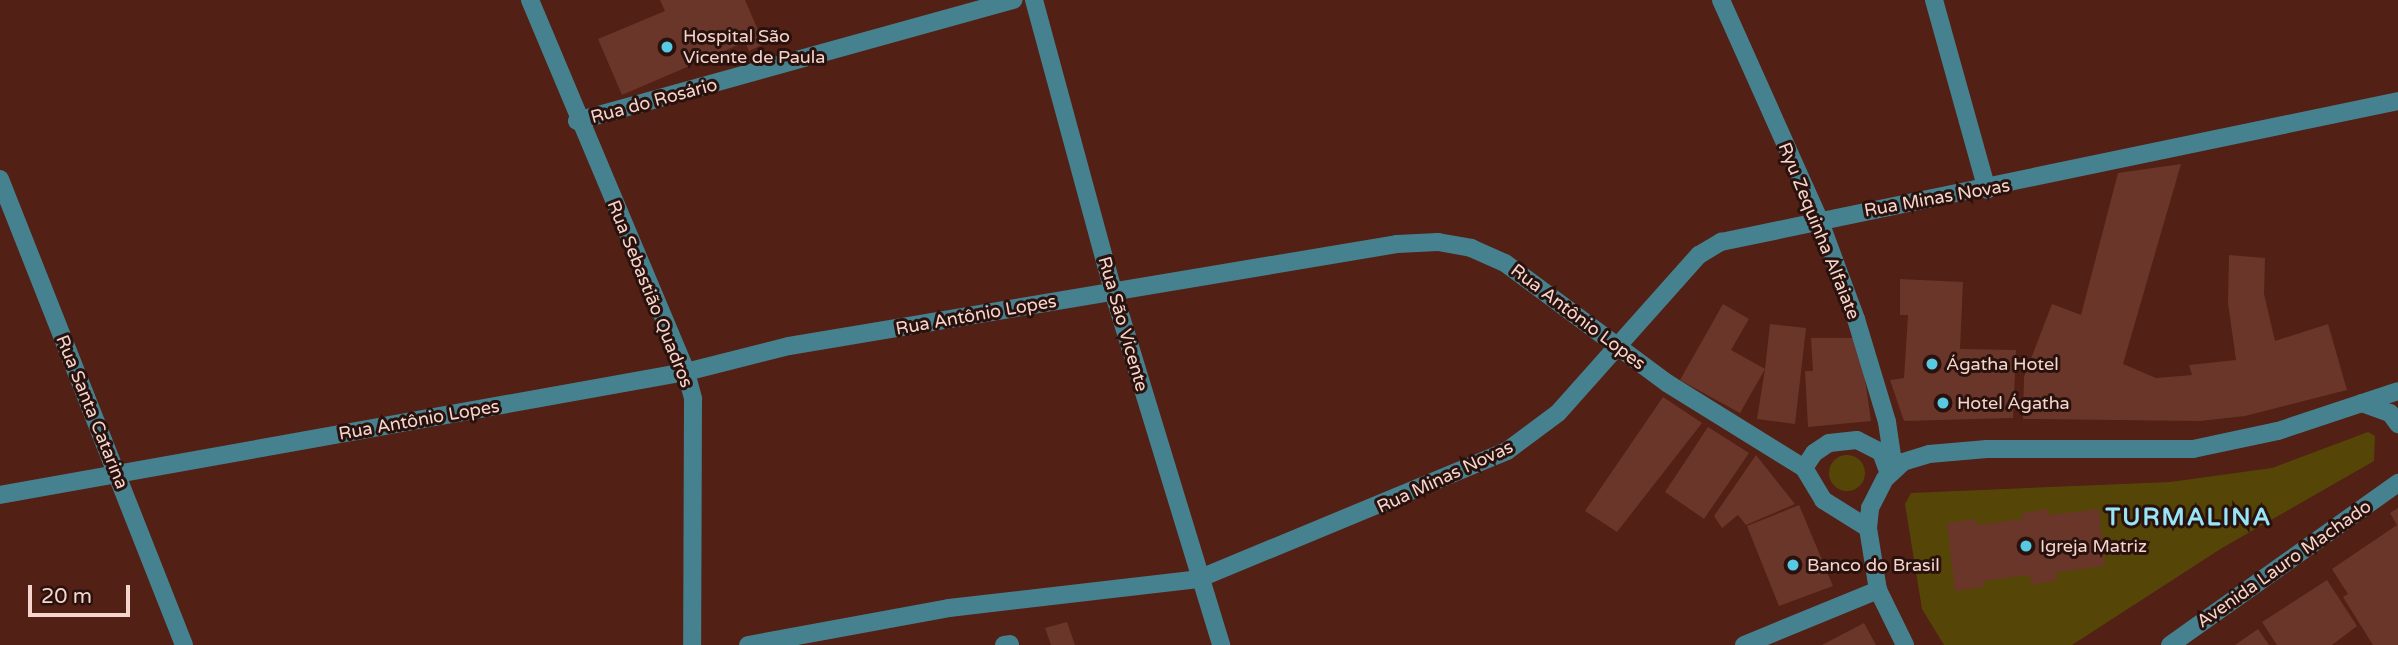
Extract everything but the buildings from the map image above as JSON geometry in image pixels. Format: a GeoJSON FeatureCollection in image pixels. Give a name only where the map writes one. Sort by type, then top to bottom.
{"type":"FeatureCollection","features":[{"type":"Feature","properties":{"kind":"street","name":"Rua Sebastião Quadros"},"geometry":{"type":"LineString","coordinates":[[530,0],[577,121],[685,372],[696,442],[692,645]]}},
{"type":"Feature","properties":{"kind":"street","name":"Rua do Rosário"},"geometry":{"type":"LineString","coordinates":[[577,121],[1014,0]]}},
{"type":"Feature","properties":{"kind":"street","name":"Rua São Vicente"},"geometry":{"type":"LineString","coordinates":[[1034,0],[1113,291],[1198,579],[1221,645]]}},
{"type":"Feature","properties":{"kind":"street","name":"Ryu Zequinha Alfaiate"},"geometry":{"type":"LineString","coordinates":[[1721,0],[1819,219],[1856,319],[1886,422],[1891,472]]}},
{"type":"Feature","properties":{"kind":"street"},"geometry":{"type":"LineString","coordinates":[[1934,0],[1987,190]]}},
{"type":"Feature","properties":{"kind":"street","name":"Rua Minas Novas"},"geometry":{"type":"LineString","coordinates":[[748,645],[949,608],[1198,579],[1507,451],[1558,414],[1699,255],[1731,239],[1819,219],[1987,190],[2398,101]]}},
{"type":"Feature","properties":{"kind":"street","name":"Rua Santa Catarina"},"geometry":{"type":"LineString","coordinates":[[0,179],[184,645]]}},
{"type":"Feature","properties":{"kind":"street","name":"Rua Antônio Lopes"},"geometry":{"type":"LineString","coordinates":[[0,495],[685,372],[789,346],[1397,244],[1438,242],[1471,248],[1505,263],[1618,349],[1804,468],[1823,500],[1868,528]]}},
{"type":"Feature","properties":{"kind":"street"},"geometry":{"type":"LineString","coordinates":[[1905,645],[1878,590],[1868,528],[1870,508],[1891,472],[1929,454],[1987,449],[2193,449],[2278,431],[2398,391]]}},
{"type":"Feature","properties":{"kind":"street"},"geometry":{"type":"LineString","coordinates":[[2362,403],[2390,413],[2398,424]]}},
{"type":"Feature","properties":{"kind":"street"},"geometry":{"type":"LineString","coordinates":[[1804,468],[1814,453],[1829,443],[1857,440],[1881,452],[1891,472]]}},
{"type":"Feature","properties":{"kind":"street","name":"Avenida Lauro Machado"},"geometry":{"type":"LineString","coordinates":[[2170,645],[2398,482]]}},
{"type":"Feature","properties":{"kind":"street"},"geometry":{"type":"LineString","coordinates":[[1744,645],[1878,590]]}},
{"type":"Feature","properties":{"kind":"shaded area"},"geometry":{"type":"Polygon","coordinates":[[[2368,432],[2375,436],[2374,461],[2222,548],[2072,645],[1944,645],[1922,609],[1905,504],[1911,493],[2170,482],[2272,468],[2368,432]]]}},
{"type":"Feature","properties":{"kind":"shaded area"},"geometry":{"type":"Polygon","coordinates":[[[1847,455],[1860,460],[1865,473],[1860,486],[1847,491],[1834,486],[1829,473],[1834,460],[1847,455]]]}},
{"type":"Feature","properties":{"kind":"place","name":"Hospital São Vicente de Paula"},"geometry":{"type":"Point","coordinates":[667,47]}},
{"type":"Feature","properties":{"kind":"place","name":"Ágatha Hotel"},"geometry":{"type":"Point","coordinates":[1932,364]}},
{"type":"Feature","properties":{"kind":"place","name":"Hotel Ágatha"},"geometry":{"type":"Point","coordinates":[1943,403]}},
{"type":"Feature","properties":{"kind":"place","name":"Igreja Matriz"},"geometry":{"type":"Point","coordinates":[2026,546]}},
{"type":"Feature","properties":{"kind":"place","name":"Banco do Brasil"},"geometry":{"type":"Point","coordinates":[1793,565]}},
{"type":"Feature","properties":{"kind":"district","name":"TURMALINA"},"geometry":{"type":"Point","coordinates":[2189,518]}}]}
